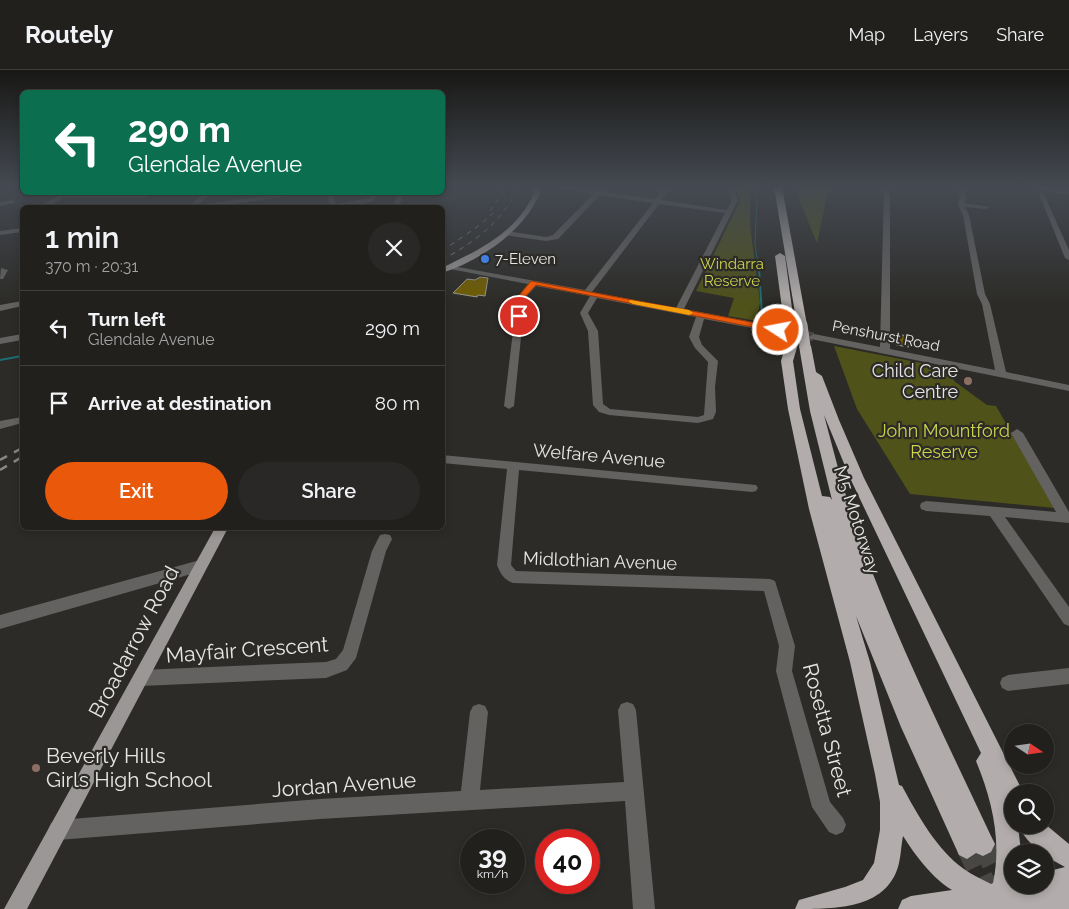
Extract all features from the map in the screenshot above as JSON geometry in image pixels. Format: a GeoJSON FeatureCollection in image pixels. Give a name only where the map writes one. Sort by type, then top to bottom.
{"type":"FeatureCollection","features":[{"type":"Feature","properties":{"kind":"highway","name":"M5 Motorway"},"geometry":{"type":"LineString","coordinates":[[776,226],[789,323],[804,342]]}},
{"type":"Feature","properties":{"kind":"highway","name":"M5 Motorway"},"geometry":{"type":"LineString","coordinates":[[785,226],[812,396],[838,494],[865,574],[975,846]]}},
{"type":"Feature","properties":{"kind":"highway"},"geometry":{"type":"LineString","coordinates":[[808,909],[845,900],[872,889],[886,867],[892,830],[891,802],[886,774],[856,646],[817,509],[794,409],[787,361],[804,342],[832,420],[857,478],[1007,784]]}},
{"type":"Feature","properties":{"kind":"highway"},"geometry":{"type":"LineString","coordinates":[[935,637],[990,769],[1004,811],[1008,860],[1007,903]]}},
{"type":"Feature","properties":{"kind":"highway"},"geometry":{"type":"LineString","coordinates":[[886,774],[898,805],[912,829],[931,853],[954,877],[1007,903],[1057,882]]}},
{"type":"Feature","properties":{"kind":"highway"},"geometry":{"type":"LineString","coordinates":[[1037,834],[1057,851],[1069,857]]}},
{"type":"Feature","properties":{"kind":"highway"},"geometry":{"type":"LineString","coordinates":[[911,909],[1007,903],[1043,909],[1069,903]]}},
{"type":"Feature","properties":{"kind":"main road"},"geometry":{"type":"LineString","coordinates":[[446,269],[507,233],[514,226]]}},
{"type":"Feature","properties":{"kind":"main road","name":"Broadarrow Road"},"geometry":{"type":"LineString","coordinates":[[15,909],[220,530]]}},
{"type":"Feature","properties":{"kind":"street"},"geometry":{"type":"LineString","coordinates":[[507,233],[553,238],[565,226]]}},
{"type":"Feature","properties":{"kind":"street"},"geometry":{"type":"LineString","coordinates":[[640,226],[591,294],[584,313],[594,334],[598,405],[603,410],[609,412],[698,420],[709,417],[713,361],[698,346],[694,337],[701,315]]}},
{"type":"Feature","properties":{"kind":"street"},"geometry":{"type":"LineString","coordinates":[[679,311],[722,226]]}},
{"type":"Feature","properties":{"kind":"street"},"geometry":{"type":"LineString","coordinates":[[885,351],[887,226]]}},
{"type":"Feature","properties":{"kind":"street"},"geometry":{"type":"LineString","coordinates":[[968,226],[1001,374]]}},
{"type":"Feature","properties":{"kind":"street"},"geometry":{"type":"LineString","coordinates":[[1054,226],[1069,258]]}},
{"type":"Feature","properties":{"kind":"street"},"geometry":{"type":"LineString","coordinates":[[0,233],[20,230]]}},
{"type":"Feature","properties":{"kind":"street"},"geometry":{"type":"LineString","coordinates":[[446,269],[534,283],[778,330]]}},
{"type":"Feature","properties":{"kind":"street"},"geometry":{"type":"LineString","coordinates":[[509,406],[521,298],[534,283]]}},
{"type":"Feature","properties":{"kind":"street"},"geometry":{"type":"LineString","coordinates":[[0,308],[20,304]]}},
{"type":"Feature","properties":{"kind":"street"},"geometry":{"type":"LineString","coordinates":[[0,341],[20,337]]}},
{"type":"Feature","properties":{"kind":"street","name":"Penshurst Road"},"geometry":{"type":"LineString","coordinates":[[804,342],[885,351],[1069,388]]}},
{"type":"Feature","properties":{"kind":"street"},"geometry":{"type":"LineString","coordinates":[[0,425],[20,420]]}},
{"type":"Feature","properties":{"kind":"street"},"geometry":{"type":"LineString","coordinates":[[1017,433],[1068,518]]}},
{"type":"Feature","properties":{"kind":"street","name":"Welfare Avenue"},"geometry":{"type":"LineString","coordinates":[[445,459],[752,488]]}},
{"type":"Feature","properties":{"kind":"street","name":"Midlothian Avenue"},"geometry":{"type":"LineString","coordinates":[[513,466],[504,565],[513,577],[770,585]]}},
{"type":"Feature","properties":{"kind":"street"},"geometry":{"type":"LineString","coordinates":[[926,506],[1068,518]]}},
{"type":"Feature","properties":{"kind":"street"},"geometry":{"type":"LineString","coordinates":[[994,512],[1069,619]]}},
{"type":"Feature","properties":{"kind":"street","name":"Mayfair Crescent"},"geometry":{"type":"LineString","coordinates":[[140,678],[326,670],[341,665],[350,653],[379,551],[385,539]]}},
{"type":"Feature","properties":{"kind":"street"},"geometry":{"type":"LineString","coordinates":[[0,622],[200,566]]}},
{"type":"Feature","properties":{"kind":"street","name":"Rosetta Street"},"geometry":{"type":"LineString","coordinates":[[770,585],[786,646],[784,670],[822,807],[836,825]]}},
{"type":"Feature","properties":{"kind":"street"},"geometry":{"type":"LineString","coordinates":[[1008,684],[1069,676]]}},
{"type":"Feature","properties":{"kind":"street"},"geometry":{"type":"LineString","coordinates":[[627,710],[644,909]]}},
{"type":"Feature","properties":{"kind":"street"},"geometry":{"type":"LineString","coordinates":[[470,800],[479,712]]}},
{"type":"Feature","properties":{"kind":"street","name":"Jordan Avenue"},"geometry":{"type":"LineString","coordinates":[[58,830],[470,800],[633,792]]}},
{"type":"Feature","properties":{"kind":"green space","name":"Windarra Reserve"},"geometry":{"type":"Polygon","coordinates":[[[728,226],[750,226],[760,302],[757,321],[728,316],[734,298],[696,291],[728,226]]]}},
{"type":"Feature","properties":{"kind":"green space"},"geometry":{"type":"Polygon","coordinates":[[[810,226],[821,226],[817,243],[810,226]]]}},
{"type":"Feature","properties":{"kind":"green space","name":"John Mountford Reserve"},"geometry":{"type":"Polygon","coordinates":[[[834,346],[952,369],[954,381],[987,405],[996,406],[1055,508],[910,494],[857,409],[834,346]]]}},
{"type":"Feature","properties":{"kind":"building"},"geometry":{"type":"Polygon","coordinates":[[[480,277],[488,278],[485,296],[478,295],[477,297],[453,293],[467,279],[475,280],[480,277]]]}},
{"type":"Feature","properties":{"kind":"building"},"geometry":{"type":"Polygon","coordinates":[[[896,334],[908,336],[909,347],[896,345],[896,334]]]}},
{"type":"Feature","properties":{"kind":"waterway"},"geometry":{"type":"LineString","coordinates":[[756,226],[755,244],[759,271]]}},
{"type":"Feature","properties":{"kind":"waterway"},"geometry":{"type":"LineString","coordinates":[[759,269],[762,315]]}},
{"type":"Feature","properties":{"kind":"waterway"},"geometry":{"type":"LineString","coordinates":[[0,360],[20,356]]}},
{"type":"Feature","properties":{"kind":"tunnel"},"geometry":{"type":"LineString","coordinates":[[778,330],[814,337]]}},
{"type":"Feature","properties":{"kind":"tunnel"},"geometry":{"type":"LineString","coordinates":[[983,844],[1015,909]]}},
{"type":"Feature","properties":{"kind":"tunnel"},"geometry":{"type":"LineString","coordinates":[[967,847],[997,909]]}},
{"type":"Feature","properties":{"kind":"railway"},"geometry":{"type":"LineString","coordinates":[[445,249],[478,226]]}},
{"type":"Feature","properties":{"kind":"railway"},"geometry":{"type":"LineString","coordinates":[[445,258],[465,246],[490,226]]}},
{"type":"Feature","properties":{"kind":"railway"},"geometry":{"type":"LineString","coordinates":[[0,460],[20,449]]}},
{"type":"Feature","properties":{"kind":"railway"},"geometry":{"type":"LineString","coordinates":[[0,470],[20,458]]}},
{"type":"Feature","properties":{"kind":"slow traffic"},"geometry":{"type":"LineString","coordinates":[[633,302],[689,313]]}},
{"type":"Feature","properties":{"kind":"place","name":"7-Eleven"},"geometry":{"type":"Point","coordinates":[485,259]}},
{"type":"Feature","properties":{"kind":"place","name":"Child Care Centre"},"geometry":{"type":"Point","coordinates":[968,381]}},
{"type":"Feature","properties":{"kind":"place","name":"Beverly Hills Girls High School"},"geometry":{"type":"Point","coordinates":[36,768]}},
{"type":"Feature","properties":{"kind":"route"},"geometry":{"type":"LineString","coordinates":[[519,316],[521,298],[534,283],[778,330]]}}]}
